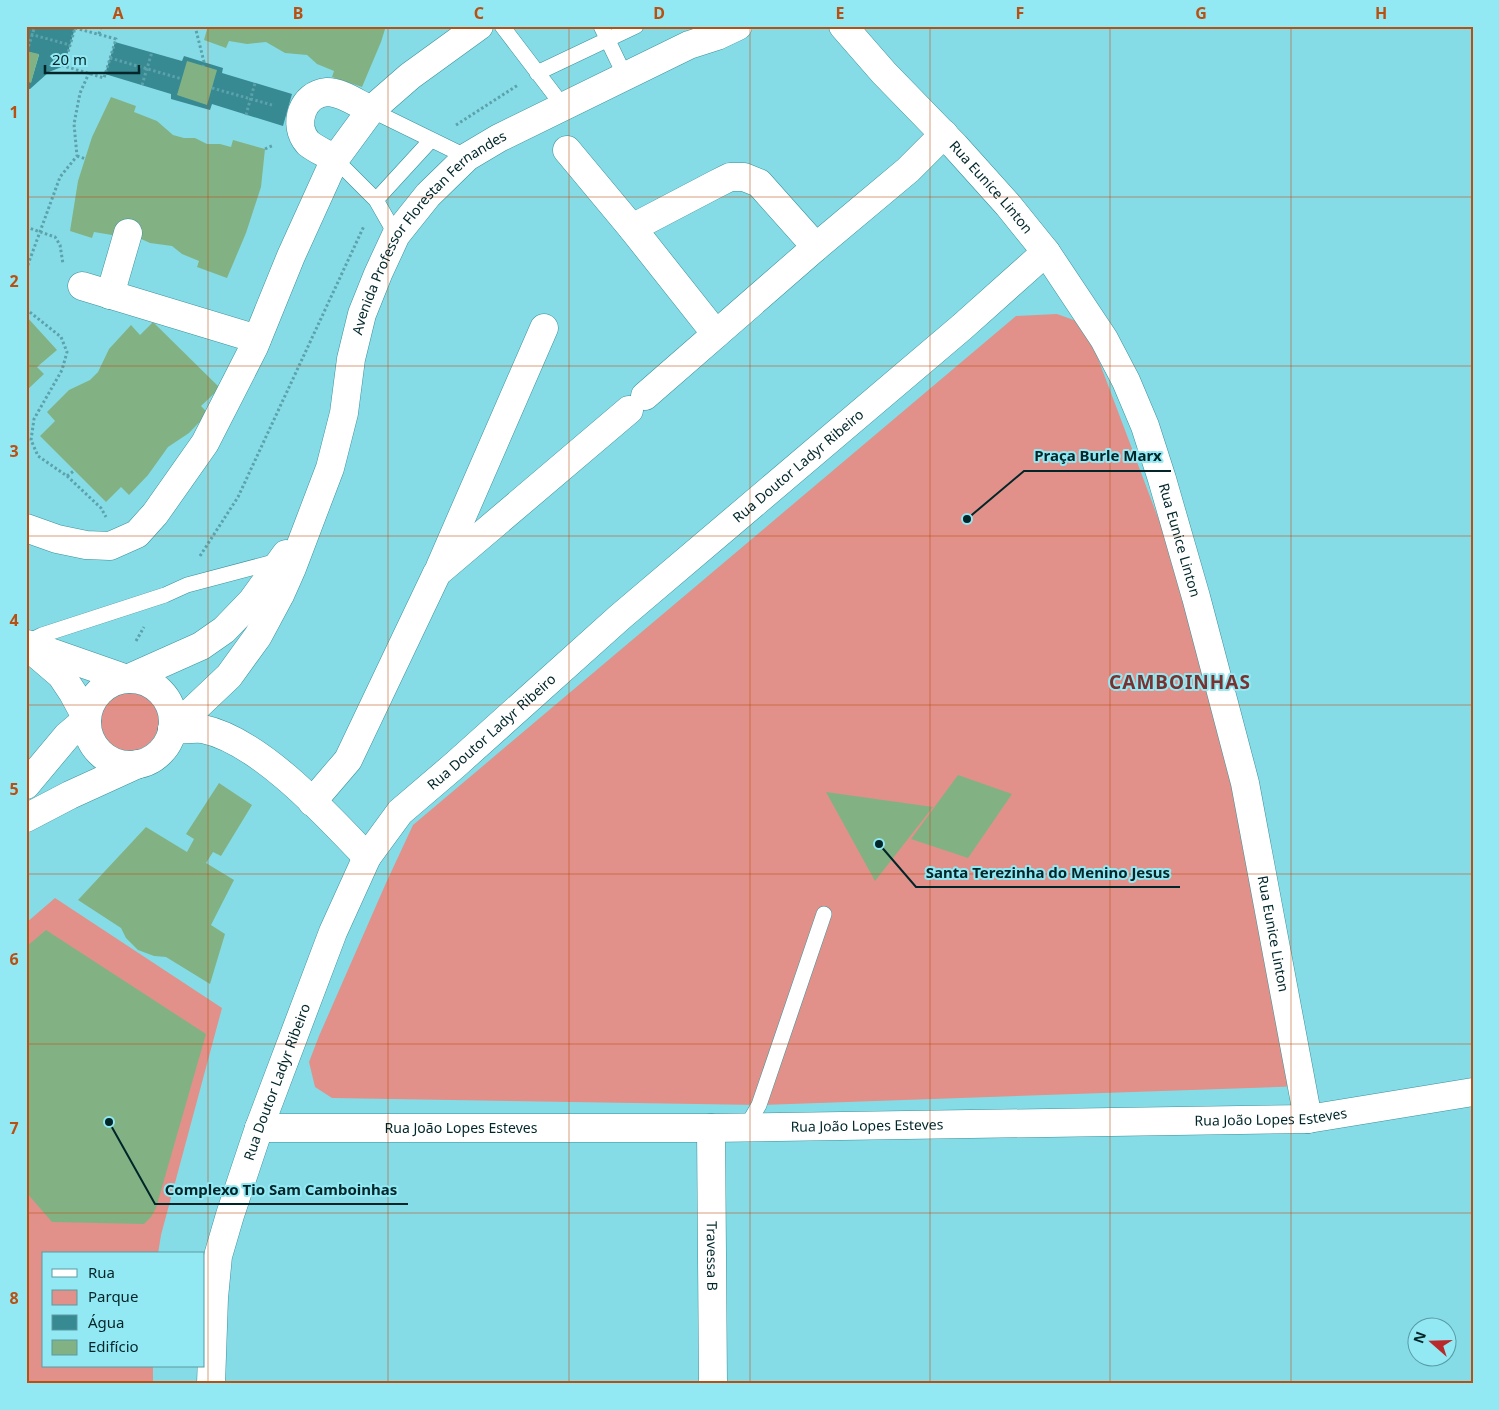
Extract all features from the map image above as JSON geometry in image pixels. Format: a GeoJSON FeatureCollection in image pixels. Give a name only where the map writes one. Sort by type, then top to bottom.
{"type":"FeatureCollection","features":[{"type":"Feature","properties":{"kind":"street"},"geometry":{"type":"LineString","coordinates":[[26,528],[57,539],[86,545],[110,546],[137,534],[155,514],[205,444],[257,339],[291,256],[335,159],[371,110],[410,76],[479,26]]}},
{"type":"Feature","properties":{"kind":"street","name":"Avenida Professor Florestan Fernandes"},"geometry":{"type":"LineString","coordinates":[[172,730],[229,676],[253,642],[280,595],[330,468],[344,413],[351,359],[362,314],[396,235],[428,195],[467,157],[499,138],[625,76],[696,36],[717,36],[738,26]]}},
{"type":"Feature","properties":{"kind":"street","name":"Rua Eunice Linton"},"geometry":{"type":"LineString","coordinates":[[843,26],[884,73],[944,134],[1008,204],[1046,252],[1104,339],[1126,381],[1145,426],[1162,479],[1245,784],[1308,1119]]}},
{"type":"Feature","properties":{"kind":"street"},"geometry":{"type":"LineString","coordinates":[[335,159],[308,143],[303,134],[299,122],[306,102],[314,96],[328,92],[342,95],[371,110]]}},
{"type":"Feature","properties":{"kind":"street"},"geometry":{"type":"LineString","coordinates":[[437,573],[908,170],[944,134]]}},
{"type":"Feature","properties":{"kind":"street"},"geometry":{"type":"LineString","coordinates":[[567,150],[716,334]]}},
{"type":"Feature","properties":{"kind":"street"},"geometry":{"type":"LineString","coordinates":[[632,228],[730,177],[744,177],[759,183],[816,247]]}},
{"type":"Feature","properties":{"kind":"street"},"geometry":{"type":"LineString","coordinates":[[110,295],[128,234]]}},
{"type":"Feature","properties":{"kind":"street","name":"Rua Doutor Ladyr Ribeiro"},"geometry":{"type":"LineString","coordinates":[[211,1384],[214,1298],[218,1256],[230,1215],[259,1128],[333,932],[367,857],[400,812],[620,617],[962,327],[1046,252]]}},
{"type":"Feature","properties":{"kind":"street"},"geometry":{"type":"LineString","coordinates":[[82,286],[257,339]]}},
{"type":"Feature","properties":{"kind":"street"},"geometry":{"type":"LineString","coordinates":[[312,802],[348,760],[437,573],[544,328]]}},
{"type":"Feature","properties":{"kind":"street","name":"Avenida Professor Florestan Fernandes"},"geometry":{"type":"LineString","coordinates":[[127,679],[201,646],[224,630],[252,600],[306,530]]}},
{"type":"Feature","properties":{"kind":"street"},"geometry":{"type":"LineString","coordinates":[[26,644],[127,679],[140,680],[152,685],[162,693],[170,704],[173,717],[172,730],[168,742],[150,760],[70,795],[26,818]]}},
{"type":"Feature","properties":{"kind":"street"},"geometry":{"type":"LineString","coordinates":[[26,644],[61,675],[73,692],[87,719]]}},
{"type":"Feature","properties":{"kind":"street"},"geometry":{"type":"LineString","coordinates":[[127,679],[110,683],[103,688],[92,702],[87,719],[88,732],[93,744],[102,754],[113,761],[125,764],[138,764]]}},
{"type":"Feature","properties":{"kind":"street"},"geometry":{"type":"LineString","coordinates":[[26,785],[67,736],[87,719]]}},
{"type":"Feature","properties":{"kind":"street"},"geometry":{"type":"LineString","coordinates":[[172,730],[202,729],[227,737],[264,758],[312,802],[367,857]]}},
{"type":"Feature","properties":{"kind":"street","name":"Rua João Lopes Esteves"},"geometry":{"type":"LineString","coordinates":[[259,1128],[711,1128],[1308,1119],[1473,1092]]}},
{"type":"Feature","properties":{"kind":"street","name":"Travessa B"},"geometry":{"type":"LineString","coordinates":[[711,1128],[713,1384]]}},
{"type":"Feature","properties":{"kind":"lane"},"geometry":{"type":"LineString","coordinates":[[502,26],[563,106]]}},
{"type":"Feature","properties":{"kind":"lane"},"geometry":{"type":"LineString","coordinates":[[538,73],[604,33],[636,26]]}},
{"type":"Feature","properties":{"kind":"lane"},"geometry":{"type":"LineString","coordinates":[[604,33],[625,76]]}},
{"type":"Feature","properties":{"kind":"lane"},"geometry":{"type":"LineString","coordinates":[[371,110],[467,157]]}},
{"type":"Feature","properties":{"kind":"lane"},"geometry":{"type":"LineString","coordinates":[[376,200],[431,140]]}},
{"type":"Feature","properties":{"kind":"lane"},"geometry":{"type":"LineString","coordinates":[[335,159],[376,200],[396,235]]}},
{"type":"Feature","properties":{"kind":"lane"},"geometry":{"type":"LineString","coordinates":[[26,644],[42,634],[165,595],[187,585],[281,560]]}},
{"type":"Feature","properties":{"kind":"lane"},"geometry":{"type":"LineString","coordinates":[[747,1126],[759,1105],[824,914]]}},
{"type":"Feature","properties":{"kind":"path"},"geometry":{"type":"LineString","coordinates":[[27,51],[34,26]]}},
{"type":"Feature","properties":{"kind":"path"},"geometry":{"type":"LineString","coordinates":[[99,34],[101,26]]}},
{"type":"Feature","properties":{"kind":"path"},"geometry":{"type":"LineString","coordinates":[[196,26],[204,62],[203,66]]}},
{"type":"Feature","properties":{"kind":"path"},"geometry":{"type":"LineString","coordinates":[[75,28],[116,39],[104,78],[64,66],[70,46],[75,28]]}},
{"type":"Feature","properties":{"kind":"path"},"geometry":{"type":"LineString","coordinates":[[26,33],[70,46]]}},
{"type":"Feature","properties":{"kind":"path"},"geometry":{"type":"LineString","coordinates":[[142,85],[152,52]]}},
{"type":"Feature","properties":{"kind":"path"},"geometry":{"type":"LineString","coordinates":[[110,58],[182,79]]}},
{"type":"Feature","properties":{"kind":"path"},"geometry":{"type":"LineString","coordinates":[[26,270],[60,177],[77,156],[74,124],[80,93],[89,73]]}},
{"type":"Feature","properties":{"kind":"path"},"geometry":{"type":"LineString","coordinates":[[431,140],[538,73]]}},
{"type":"Feature","properties":{"kind":"path"},"geometry":{"type":"LineString","coordinates":[[246,114],[255,83]]}},
{"type":"Feature","properties":{"kind":"path"},"geometry":{"type":"LineString","coordinates":[[212,88],[302,113]]}},
{"type":"Feature","properties":{"kind":"path"},"geometry":{"type":"LineString","coordinates":[[77,156],[86,159]]}},
{"type":"Feature","properties":{"kind":"path"},"geometry":{"type":"LineString","coordinates":[[196,561],[238,498],[376,200]]}},
{"type":"Feature","properties":{"kind":"path"},"geometry":{"type":"LineString","coordinates":[[26,227],[56,237],[60,245],[63,269],[71,282],[82,286]]}},
{"type":"Feature","properties":{"kind":"path"},"geometry":{"type":"LineString","coordinates":[[26,309],[61,336],[67,352],[62,370],[34,419],[31,440],[38,456],[67,476],[101,508],[112,525],[110,546]]}},
{"type":"Feature","properties":{"kind":"path"},"geometry":{"type":"LineString","coordinates":[[67,476],[75,470]]}},
{"type":"Feature","properties":{"kind":"path"},"geometry":{"type":"LineString","coordinates":[[127,679],[129,652],[165,595]]}},
{"type":"Feature","properties":{"kind":"green space"},"geometry":{"type":"Polygon","coordinates":[[[1057,314],[1085,324],[1232,714],[1305,1086],[759,1105],[332,1098],[315,1087],[309,1062],[413,825],[1016,316],[1057,314]]]}},
{"type":"Feature","properties":{"kind":"green space"},"geometry":{"type":"Polygon","coordinates":[[[129,691],[146,696],[154,704],[159,721],[154,738],[146,746],[129,751],[112,746],[104,738],[99,721],[104,704],[112,696],[129,691]]]}},
{"type":"Feature","properties":{"kind":"green space"},"geometry":{"type":"Polygon","coordinates":[[[55,898],[222,1008],[161,1235],[158,1252],[42,1252],[42,1368],[153,1368],[153,1384],[26,1384],[26,923],[55,898]]]}},
{"type":"Feature","properties":{"kind":"water"},"geometry":{"type":"Polygon","coordinates":[[[26,26],[74,26],[75,28],[64,66],[49,72],[30,89],[26,89],[26,81],[31,82],[39,55],[26,51],[26,26]]]}},
{"type":"Feature","properties":{"kind":"water"},"geometry":{"type":"Polygon","coordinates":[[[115,42],[182,61],[184,56],[223,68],[222,73],[292,94],[283,126],[212,104],[210,110],[171,99],[171,94],[105,74],[115,42]]]}},
{"type":"Feature","properties":{"kind":"building"},"geometry":{"type":"Polygon","coordinates":[[[208,26],[386,26],[362,87],[332,77],[334,71],[317,64],[307,55],[285,53],[266,42],[247,44],[229,41],[226,48],[204,40],[208,26]]]}},
{"type":"Feature","properties":{"kind":"building"},"geometry":{"type":"Polygon","coordinates":[[[26,51],[39,54],[31,83],[26,81],[26,51]]]}},
{"type":"Feature","properties":{"kind":"building"},"geometry":{"type":"Polygon","coordinates":[[[187,61],[217,70],[207,105],[177,95],[187,61]]]}},
{"type":"Feature","properties":{"kind":"building"},"geometry":{"type":"Polygon","coordinates":[[[111,97],[136,106],[134,112],[157,121],[173,135],[195,138],[207,144],[220,144],[231,147],[233,140],[265,149],[261,187],[246,233],[227,278],[197,267],[199,261],[182,254],[172,246],[150,243],[128,233],[112,235],[94,232],[92,238],[70,231],[78,181],[92,137],[111,97]]]}},
{"type":"Feature","properties":{"kind":"building"},"geometry":{"type":"Polygon","coordinates":[[[26,316],[57,350],[37,367],[44,374],[26,391],[26,316]]]}},
{"type":"Feature","properties":{"kind":"building"},"geometry":{"type":"Polygon","coordinates":[[[153,322],[220,388],[201,406],[208,413],[189,433],[168,447],[148,475],[129,495],[121,487],[106,502],[40,436],[55,421],[47,412],[69,390],[90,380],[98,372],[109,349],[131,325],[140,335],[153,322]]]}},
{"type":"Feature","properties":{"kind":"building"},"geometry":{"type":"Polygon","coordinates":[[[958,775],[1012,794],[968,858],[911,839],[958,775]]]}},
{"type":"Feature","properties":{"kind":"building"},"geometry":{"type":"Polygon","coordinates":[[[219,783],[252,805],[221,856],[213,852],[206,863],[234,880],[211,925],[225,934],[210,984],[166,957],[154,956],[138,950],[126,938],[121,928],[78,900],[146,827],[187,852],[194,839],[186,834],[219,783]]]}},
{"type":"Feature","properties":{"kind":"building"},"geometry":{"type":"Polygon","coordinates":[[[826,792],[933,807],[875,881],[826,792]]]}},
{"type":"Feature","properties":{"kind":"building"},"geometry":{"type":"Polygon","coordinates":[[[46,930],[206,1034],[156,1208],[144,1224],[52,1222],[26,1192],[26,947],[46,930]]]}},
{"type":"Feature","properties":{"kind":"place","name":"Praça Burle Marx"},"geometry":{"type":"Point","coordinates":[967,519]}},
{"type":"Feature","properties":{"kind":"place","name":"Santa Terezinha do Menino Jesus"},"geometry":{"type":"Point","coordinates":[879,844]}},
{"type":"Feature","properties":{"kind":"place","name":"Complexo Tio Sam Camboinhas"},"geometry":{"type":"Point","coordinates":[109,1122]}},
{"type":"Feature","properties":{"kind":"district","name":"CAMBOINHAS"},"geometry":{"type":"Point","coordinates":[1180,682]}}]}
